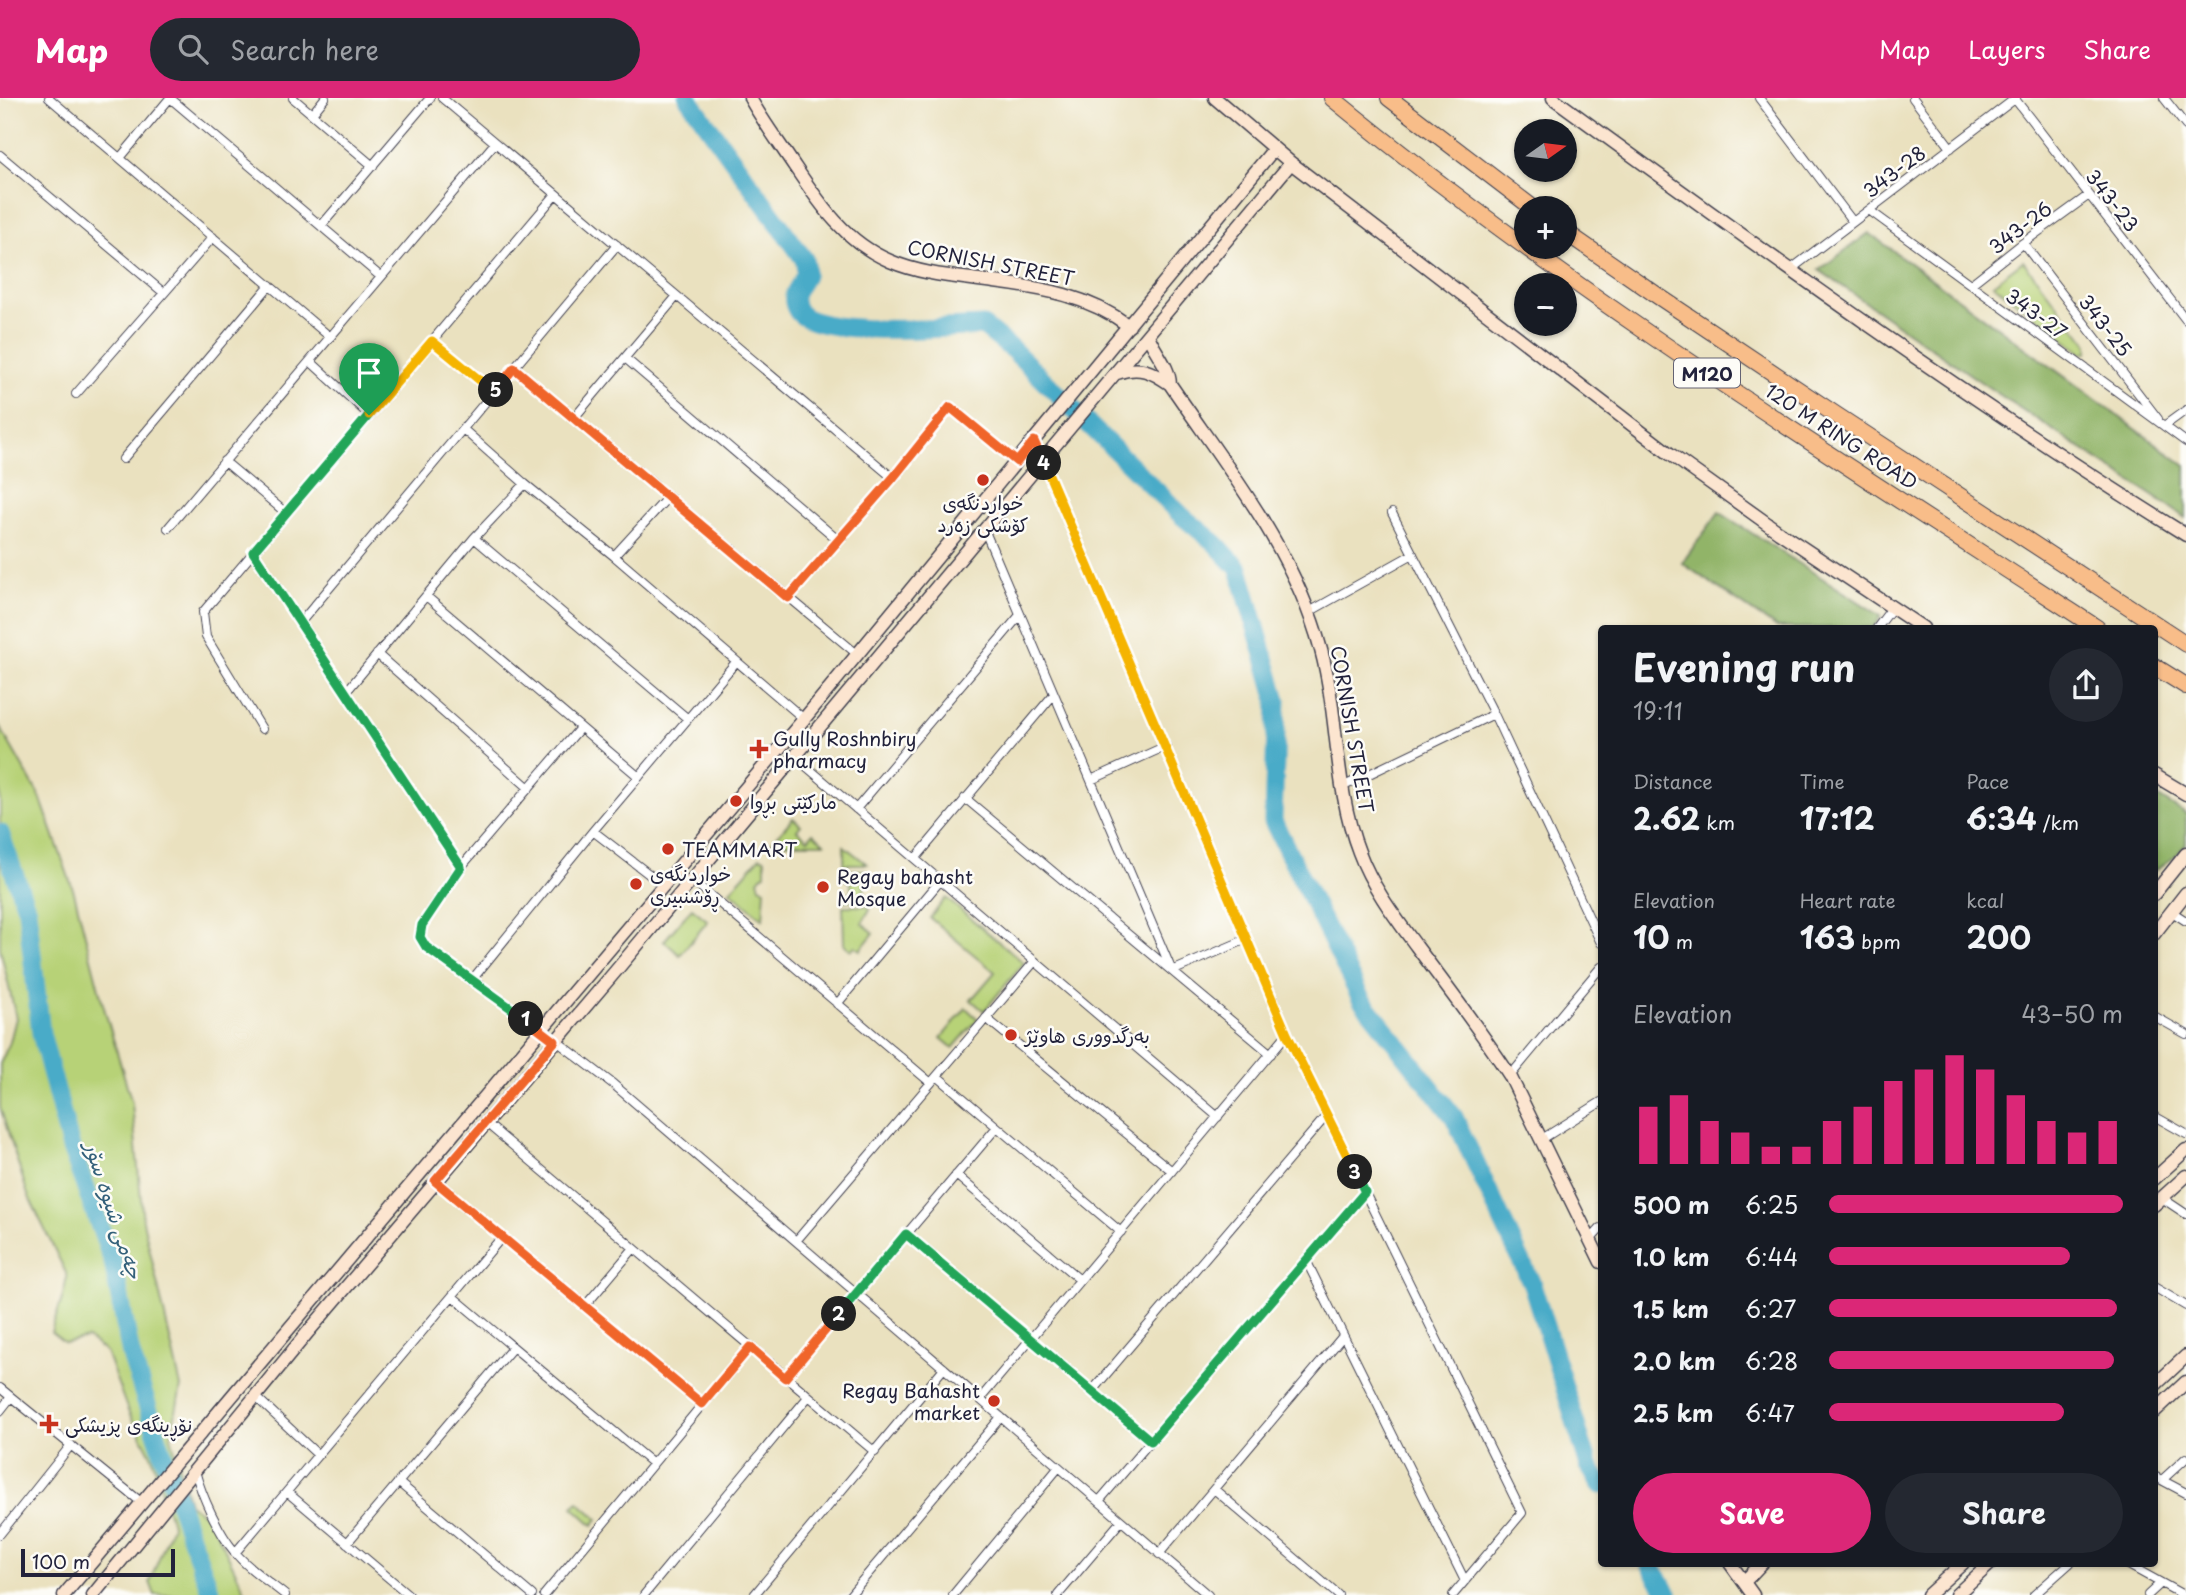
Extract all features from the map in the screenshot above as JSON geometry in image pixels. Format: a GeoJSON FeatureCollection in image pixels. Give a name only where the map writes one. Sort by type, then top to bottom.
{"type":"FeatureCollection","features":[{"type":"Feature","properties":{"kind":"highway","name":"120 M RING ROAD"},"geometry":{"type":"LineString","coordinates":[[1332,98],[1511,237],[1654,338],[2092,625]]}},
{"type":"Feature","properties":{"kind":"highway"},"geometry":{"type":"LineString","coordinates":[[1389,98],[1517,196]]}},
{"type":"Feature","properties":{"kind":"highway","name":"120 M RING ROAD"},"geometry":{"type":"LineString","coordinates":[[1577,240],[1657,296],[2157,625]]}},
{"type":"Feature","properties":{"kind":"highway","name":"120 M RING ROAD"},"geometry":{"type":"LineString","coordinates":[[2158,626],[2186,644]]}},
{"type":"Feature","properties":{"kind":"highway"},"geometry":{"type":"LineString","coordinates":[[2158,668],[2186,686]]}},
{"type":"Feature","properties":{"kind":"main road","name":"CORNISH STREET"},"geometry":{"type":"LineString","coordinates":[[750,98],[829,216],[850,237],[874,253],[911,268],[944,275],[1058,292],[1094,304],[1129,326]]}},
{"type":"Feature","properties":{"kind":"main road"},"geometry":{"type":"LineString","coordinates":[[1215,98],[1291,163],[1670,454],[1779,532],[1918,625]]}},
{"type":"Feature","properties":{"kind":"main road"},"geometry":{"type":"LineString","coordinates":[[1553,98],[1790,270],[1978,401],[2186,535]]}},
{"type":"Feature","properties":{"kind":"main road"},"geometry":{"type":"LineString","coordinates":[[64,1595],[804,719],[1274,149]]}},
{"type":"Feature","properties":{"kind":"main road"},"geometry":{"type":"LineString","coordinates":[[93,1595],[435,1181],[691,880],[1291,163]]}},
{"type":"Feature","properties":{"kind":"main road","name":"CORNISH STREET"},"geometry":{"type":"LineString","coordinates":[[1148,335],[1169,373],[1170,384]]}},
{"type":"Feature","properties":{"kind":"main road","name":"CORNISH STREET"},"geometry":{"type":"LineString","coordinates":[[1116,373],[1144,369],[1152,371],[1170,384],[1275,538],[1294,574],[1321,650],[1342,787],[1352,832],[1374,885],[1510,1076],[1598,1256]]}},
{"type":"Feature","properties":{"kind":"main road"},"geometry":{"type":"LineString","coordinates":[[1034,441],[1043,461]]}},
{"type":"Feature","properties":{"kind":"main road"},"geometry":{"type":"LineString","coordinates":[[2158,777],[2186,794]]}},
{"type":"Feature","properties":{"kind":"main road"},"geometry":{"type":"LineString","coordinates":[[2158,889],[2186,854]]}},
{"type":"Feature","properties":{"kind":"main road"},"geometry":{"type":"LineString","coordinates":[[2158,929],[2186,893]]}},
{"type":"Feature","properties":{"kind":"main road"},"geometry":{"type":"LineString","coordinates":[[2158,1175],[2186,1150]]}},
{"type":"Feature","properties":{"kind":"main road"},"geometry":{"type":"LineString","coordinates":[[2158,1201],[2186,1176]]}},
{"type":"Feature","properties":{"kind":"main road"},"geometry":{"type":"LineString","coordinates":[[2158,1380],[2185,1360]]}},
{"type":"Feature","properties":{"kind":"main road"},"geometry":{"type":"LineString","coordinates":[[2158,1408],[2186,1382]]}},
{"type":"Feature","properties":{"kind":"main road"},"geometry":{"type":"LineString","coordinates":[[1735,1567],[1754,1595]]}},
{"type":"Feature","properties":{"kind":"main road"},"geometry":{"type":"LineString","coordinates":[[1744,1581],[1757,1567]]}},
{"type":"Feature","properties":{"kind":"main road"},"geometry":{"type":"LineString","coordinates":[[1928,1595],[1959,1567]]}},
{"type":"Feature","properties":{"kind":"main road"},"geometry":{"type":"LineString","coordinates":[[1956,1595],[1987,1567]]}},
{"type":"Feature","properties":{"kind":"street"},"geometry":{"type":"LineString","coordinates":[[49,98],[330,337]]}},
{"type":"Feature","properties":{"kind":"street"},"geometry":{"type":"LineString","coordinates":[[120,158],[170,98],[381,277]]}},
{"type":"Feature","properties":{"kind":"street"},"geometry":{"type":"LineString","coordinates":[[293,98],[373,166]]}},
{"type":"Feature","properties":{"kind":"street"},"geometry":{"type":"LineString","coordinates":[[312,114],[325,98]]}},
{"type":"Feature","properties":{"kind":"street"},"geometry":{"type":"LineString","coordinates":[[321,226],[430,98]]}},
{"type":"Feature","properties":{"kind":"street"},"geometry":{"type":"LineString","coordinates":[[442,98],[893,478]]}},
{"type":"Feature","properties":{"kind":"street"},"geometry":{"type":"LineString","coordinates":[[1759,98],[1853,222]]}},
{"type":"Feature","properties":{"kind":"street"},"geometry":{"type":"LineString","coordinates":[[1913,98],[1951,148]]}},
{"type":"Feature","properties":{"kind":"street","name":"343-28"},"geometry":{"type":"LineString","coordinates":[[1790,270],[2016,98]]}},
{"type":"Feature","properties":{"kind":"street","name":"343-23"},"geometry":{"type":"LineString","coordinates":[[2016,98],[2186,320]]}},
{"type":"Feature","properties":{"kind":"street"},"geometry":{"type":"LineString","coordinates":[[2164,98],[2186,126]]}},
{"type":"Feature","properties":{"kind":"street"},"geometry":{"type":"LineString","coordinates":[[168,527],[495,143]]}},
{"type":"Feature","properties":{"kind":"street"},"geometry":{"type":"LineString","coordinates":[[0,155],[164,293]]}},
{"type":"Feature","properties":{"kind":"street"},"geometry":{"type":"LineString","coordinates":[[262,729],[206,637],[203,612],[556,194]]}},
{"type":"Feature","properties":{"kind":"street","name":"343-26"},"geometry":{"type":"LineString","coordinates":[[1971,284],[2090,195]]}},
{"type":"Feature","properties":{"kind":"street","name":"343-27"},"geometry":{"type":"LineString","coordinates":[[1869,210],[2186,442]]}},
{"type":"Feature","properties":{"kind":"street"},"geometry":{"type":"LineString","coordinates":[[76,394],[213,237]]}},
{"type":"Feature","properties":{"kind":"street","name":"343-25"},"geometry":{"type":"LineString","coordinates":[[2023,243],[2164,426]]}},
{"type":"Feature","properties":{"kind":"street"},"geometry":{"type":"LineString","coordinates":[[300,623],[617,246]]}},
{"type":"Feature","properties":{"kind":"street"},"geometry":{"type":"LineString","coordinates":[[123,460],[270,285]]}},
{"type":"Feature","properties":{"kind":"street"},"geometry":{"type":"LineString","coordinates":[[574,418],[677,296]]}},
{"type":"Feature","properties":{"kind":"street"},"geometry":{"type":"LineString","coordinates":[[432,341],[494,392]]}},
{"type":"Feature","properties":{"kind":"street"},"geometry":{"type":"LineString","coordinates":[[625,358],[838,540]]}},
{"type":"Feature","properties":{"kind":"street"},"geometry":{"type":"LineString","coordinates":[[310,361],[369,415]]}},
{"type":"Feature","properties":{"kind":"street"},"geometry":{"type":"LineString","coordinates":[[514,368],[857,654]]}},
{"type":"Feature","properties":{"kind":"street"},"geometry":{"type":"LineString","coordinates":[[788,598],[893,478],[950,407],[1017,462]]}},
{"type":"Feature","properties":{"kind":"street"},"geometry":{"type":"LineString","coordinates":[[2164,426],[2186,410]]}},
{"type":"Feature","properties":{"kind":"street"},"geometry":{"type":"LineString","coordinates":[[464,430],[804,719]]}},
{"type":"Feature","properties":{"kind":"street"},"geometry":{"type":"LineString","coordinates":[[225,461],[286,513]]}},
{"type":"Feature","properties":{"kind":"street"},"geometry":{"type":"LineString","coordinates":[[1043,461],[1287,1034],[1522,1513],[1453,1595]]}},
{"type":"Feature","properties":{"kind":"street"},"geometry":{"type":"LineString","coordinates":[[346,692],[474,538],[525,484]]}},
{"type":"Feature","properties":{"kind":"street"},"geometry":{"type":"LineString","coordinates":[[614,555],[668,497]]}},
{"type":"Feature","properties":{"kind":"street"},"geometry":{"type":"LineString","coordinates":[[1392,513],[1494,714],[1598,937]]}},
{"type":"Feature","properties":{"kind":"street"},"geometry":{"type":"LineString","coordinates":[[984,529],[1172,971]]}},
{"type":"Feature","properties":{"kind":"street"},"geometry":{"type":"LineString","coordinates":[[474,538],[688,719]]}},
{"type":"Feature","properties":{"kind":"street"},"geometry":{"type":"LineString","coordinates":[[253,552],[461,867]]}},
{"type":"Feature","properties":{"kind":"street"},"geometry":{"type":"LineString","coordinates":[[1309,612],[1413,554]]}},
{"type":"Feature","properties":{"kind":"street"},"geometry":{"type":"LineString","coordinates":[[426,596],[639,777]]}},
{"type":"Feature","properties":{"kind":"street"},"geometry":{"type":"LineString","coordinates":[[1879,625],[1892,608]]}},
{"type":"Feature","properties":{"kind":"street"},"geometry":{"type":"LineString","coordinates":[[856,809],[1020,615]]}},
{"type":"Feature","properties":{"kind":"street"},"geometry":{"type":"LineString","coordinates":[[377,654],[529,788]]}},
{"type":"Feature","properties":{"kind":"street"},"geometry":{"type":"LineString","coordinates":[[471,981],[736,662]]}},
{"type":"Feature","properties":{"kind":"street"},"geometry":{"type":"LineString","coordinates":[[915,859],[1054,694]]}},
{"type":"Feature","properties":{"kind":"street"},"geometry":{"type":"LineString","coordinates":[[1342,787],[1494,714]]}},
{"type":"Feature","properties":{"kind":"street"},"geometry":{"type":"LineString","coordinates":[[580,728],[461,867],[422,925],[420,937],[426,947],[613,1084],[1208,1595]]}},
{"type":"Feature","properties":{"kind":"street"},"geometry":{"type":"LineString","coordinates":[[1091,780],[1166,746]]}},
{"type":"Feature","properties":{"kind":"street"},"geometry":{"type":"LineString","coordinates":[[794,756],[1218,1117]]}},
{"type":"Feature","properties":{"kind":"street"},"geometry":{"type":"LineString","coordinates":[[965,798],[1271,1054]]}},
{"type":"Feature","properties":{"kind":"street"},"geometry":{"type":"LineString","coordinates":[[593,831],[663,885]]}},
{"type":"Feature","properties":{"kind":"street"},"geometry":{"type":"LineString","coordinates":[[691,880],[837,1004],[997,1127],[1121,1232]]}},
{"type":"Feature","properties":{"kind":"street"},"geometry":{"type":"LineString","coordinates":[[837,1004],[940,881]]}},
{"type":"Feature","properties":{"kind":"street"},"geometry":{"type":"LineString","coordinates":[[2172,912],[2186,921]]}},
{"type":"Feature","properties":{"kind":"street"},"geometry":{"type":"LineString","coordinates":[[1172,971],[1247,939]]}},
{"type":"Feature","properties":{"kind":"street"},"geometry":{"type":"LineString","coordinates":[[796,1241],[1035,961]]}},
{"type":"Feature","properties":{"kind":"street"},"geometry":{"type":"LineString","coordinates":[[1510,1076],[1598,971]]}},
{"type":"Feature","properties":{"kind":"street"},"geometry":{"type":"LineString","coordinates":[[986,1018],[1172,1171]]}},
{"type":"Feature","properties":{"kind":"street"},"geometry":{"type":"LineString","coordinates":[[2158,1019],[2186,1034]]}},
{"type":"Feature","properties":{"kind":"street"},"geometry":{"type":"LineString","coordinates":[[980,1399],[1287,1034]]}},
{"type":"Feature","properties":{"kind":"street"},"geometry":{"type":"LineString","coordinates":[[1542,1139],[1598,1104]]}},
{"type":"Feature","properties":{"kind":"street"},"geometry":{"type":"LineString","coordinates":[[1092,1391],[1327,1115]]}},
{"type":"Feature","properties":{"kind":"street"},"geometry":{"type":"LineString","coordinates":[[2158,1118],[2186,1134]]}},
{"type":"Feature","properties":{"kind":"street"},"geometry":{"type":"LineString","coordinates":[[485,1122],[875,1452]]}},
{"type":"Feature","properties":{"kind":"street"},"geometry":{"type":"LineString","coordinates":[[785,1378],[997,1127]]}},
{"type":"Feature","properties":{"kind":"street"},"geometry":{"type":"LineString","coordinates":[[956,1175],[1080,1280]]}},
{"type":"Feature","properties":{"kind":"street"},"geometry":{"type":"LineString","coordinates":[[435,1181],[702,1404]]}},
{"type":"Feature","properties":{"kind":"street"},"geometry":{"type":"LineString","coordinates":[[1099,1501],[1365,1192]]}},
{"type":"Feature","properties":{"kind":"street"},"geometry":{"type":"LineString","coordinates":[[2158,1201],[2186,1214]]}},
{"type":"Feature","properties":{"kind":"street"},"geometry":{"type":"LineString","coordinates":[[1590,1240],[1598,1231]]}},
{"type":"Feature","properties":{"kind":"street"},"geometry":{"type":"LineString","coordinates":[[906,1234],[1151,1441]]}},
{"type":"Feature","properties":{"kind":"street"},"geometry":{"type":"LineString","coordinates":[[235,1553],[502,1237]]}},
{"type":"Feature","properties":{"kind":"street"},"geometry":{"type":"LineString","coordinates":[[584,1306],[634,1248]]}},
{"type":"Feature","properties":{"kind":"street"},"geometry":{"type":"LineString","coordinates":[[1306,1260],[1465,1581]]}},
{"type":"Feature","properties":{"kind":"street"},"geometry":{"type":"LineString","coordinates":[[2158,1289],[2186,1306]]}},
{"type":"Feature","properties":{"kind":"street"},"geometry":{"type":"LineString","coordinates":[[452,1296],[653,1464]]}},
{"type":"Feature","properties":{"kind":"street"},"geometry":{"type":"LineString","coordinates":[[1159,1554],[1343,1336]]}},
{"type":"Feature","properties":{"kind":"street"},"geometry":{"type":"LineString","coordinates":[[347,1543],[513,1347]]}},
{"type":"Feature","properties":{"kind":"street"},"geometry":{"type":"LineString","coordinates":[[544,1595],[750,1347]]}},
{"type":"Feature","properties":{"kind":"street"},"geometry":{"type":"LineString","coordinates":[[754,1595],[944,1368]]}},
{"type":"Feature","properties":{"kind":"street"},"geometry":{"type":"LineString","coordinates":[[0,1388],[141,1502]]}},
{"type":"Feature","properties":{"kind":"street"},"geometry":{"type":"LineString","coordinates":[[256,1396],[318,1455]]}},
{"type":"Feature","properties":{"kind":"street"},"geometry":{"type":"LineString","coordinates":[[0,1411],[11,1397]]}},
{"type":"Feature","properties":{"kind":"street"},"geometry":{"type":"LineString","coordinates":[[644,1595],[808,1397]]}},
{"type":"Feature","properties":{"kind":"street"},"geometry":{"type":"LineString","coordinates":[[850,1595],[1000,1417]]}},
{"type":"Feature","properties":{"kind":"street"},"geometry":{"type":"LineString","coordinates":[[0,1534],[71,1445]]}},
{"type":"Feature","properties":{"kind":"street"},"geometry":{"type":"LineString","coordinates":[[2186,1458],[2158,1478],[2186,1493]]}},
{"type":"Feature","properties":{"kind":"street"},"geometry":{"type":"LineString","coordinates":[[953,1595],[1059,1467]]}},
{"type":"Feature","properties":{"kind":"street"},"geometry":{"type":"LineString","coordinates":[[193,1474],[225,1539],[235,1553],[285,1595]]}},
{"type":"Feature","properties":{"kind":"street"},"geometry":{"type":"LineString","coordinates":[[398,1482],[532,1595]]}},
{"type":"Feature","properties":{"kind":"street"},"geometry":{"type":"LineString","coordinates":[[1214,1489],[1338,1595]]}},
{"type":"Feature","properties":{"kind":"street"},"geometry":{"type":"LineString","coordinates":[[287,1492],[409,1595]]}},
{"type":"Feature","properties":{"kind":"street"},"geometry":{"type":"LineString","coordinates":[[1058,1595],[1121,1521]]}},
{"type":"Feature","properties":{"kind":"street"},"geometry":{"type":"LineString","coordinates":[[2034,1595],[2066,1567]]}},
{"type":"Feature","properties":{"kind":"street"},"geometry":{"type":"LineString","coordinates":[[2132,1567],[2183,1595]]}},
{"type":"Feature","properties":{"kind":"street"},"geometry":{"type":"LineString","coordinates":[[2148,1595],[2161,1583]]}},
{"type":"Feature","properties":{"kind":"street"},"geometry":{"type":"LineString","coordinates":[[2155,1595],[2161,1583]]}},
{"type":"Feature","properties":{"kind":"green space"},"geometry":{"type":"Polygon","coordinates":[[[1869,233],[2186,466],[2186,518],[1988,387],[1819,270],[1869,233]]]}},
{"type":"Feature","properties":{"kind":"green space"},"geometry":{"type":"Polygon","coordinates":[[[2023,261],[2088,344],[2088,352],[2082,353],[1993,284],[2023,261]]]}},
{"type":"Feature","properties":{"kind":"green space"},"geometry":{"type":"Polygon","coordinates":[[[1719,512],[1881,616],[1875,625],[1773,625],[1682,563],[1719,512]]]}},
{"type":"Feature","properties":{"kind":"green space"},"geometry":{"type":"Polygon","coordinates":[[[0,727],[40,797],[74,892],[132,1103],[143,1221],[181,1387],[171,1436],[189,1504],[210,1518],[247,1595],[155,1595],[150,1582],[172,1525],[152,1457],[128,1411],[106,1352],[87,1338],[65,1343],[51,1332],[63,1294],[66,1273],[28,1195],[0,1107],[0,1064],[10,1042],[16,1018],[0,948],[0,727]]]}},
{"type":"Feature","properties":{"kind":"green space"},"geometry":{"type":"Polygon","coordinates":[[[2158,796],[2186,814],[2186,844],[2176,856],[2158,868],[2158,796]]]}},
{"type":"Feature","properties":{"kind":"green space"},"geometry":{"type":"Polygon","coordinates":[[[793,818],[801,825],[797,830],[808,839],[813,833],[824,843],[771,843],[793,818]]]}},
{"type":"Feature","properties":{"kind":"green space"},"geometry":{"type":"Polygon","coordinates":[[[844,846],[867,864],[844,864],[844,846]]]}},
{"type":"Feature","properties":{"kind":"green space"},"geometry":{"type":"Polygon","coordinates":[[[760,857],[765,859],[765,874],[758,880],[760,886],[765,889],[763,919],[730,891],[760,857]]]}},
{"type":"Feature","properties":{"kind":"green space"},"geometry":{"type":"Polygon","coordinates":[[[844,870],[866,870],[865,901],[843,901],[844,894],[851,892],[851,882],[844,879],[844,870]]]}},
{"type":"Feature","properties":{"kind":"green space"},"geometry":{"type":"Polygon","coordinates":[[[946,898],[1024,963],[984,1011],[971,1000],[995,972],[930,918],[946,898]]]}},
{"type":"Feature","properties":{"kind":"green space"},"geometry":{"type":"Polygon","coordinates":[[[843,906],[868,906],[870,909],[862,923],[874,933],[860,950],[855,946],[851,950],[844,944],[843,906]]]}},
{"type":"Feature","properties":{"kind":"green space"},"geometry":{"type":"Polygon","coordinates":[[[692,908],[708,921],[680,955],[664,941],[692,908]]]}},
{"type":"Feature","properties":{"kind":"green space"},"geometry":{"type":"Polygon","coordinates":[[[966,1008],[978,1019],[953,1048],[941,1038],[966,1008]]]}},
{"type":"Feature","properties":{"kind":"green space"},"geometry":{"type":"Polygon","coordinates":[[[578,1502],[598,1519],[593,1525],[573,1507],[578,1502]]]}},
{"type":"Feature","properties":{"kind":"waterway"},"geometry":{"type":"LineString","coordinates":[[688,98],[804,259],[805,275],[794,295],[797,310],[808,319],[854,328],[983,326],[1013,350],[1239,569],[1277,700],[1273,821],[1361,999],[1454,1117],[1532,1284],[1589,1466],[1598,1480]]}},
{"type":"Feature","properties":{"kind":"waterway","name":"چەمی شیوە سۆر"},"geometry":{"type":"LineString","coordinates":[[0,833],[27,910],[41,1033],[71,1148],[113,1262],[131,1355],[186,1525],[212,1595]]}},
{"type":"Feature","properties":{"kind":"waterway"},"geometry":{"type":"LineString","coordinates":[[1652,1567],[1669,1595]]}},
{"type":"Feature","properties":{"kind":"place","name":"خواردنگەی کۆشکی زەرد"},"geometry":{"type":"Point","coordinates":[983,480]}},
{"type":"Feature","properties":{"kind":"place","name":"Gully Roshnbiry pharmacy"},"geometry":{"type":"Point","coordinates":[759,749]}},
{"type":"Feature","properties":{"kind":"place","name":"مارکێتی بڕوا"},"geometry":{"type":"Point","coordinates":[736,801]}},
{"type":"Feature","properties":{"kind":"place","name":"TEAMMART"},"geometry":{"type":"Point","coordinates":[668,849]}},
{"type":"Feature","properties":{"kind":"place","name":"خواردنگەی ڕۆشنبیری"},"geometry":{"type":"Point","coordinates":[636,884]}},
{"type":"Feature","properties":{"kind":"place","name":"Regay bahasht Mosque"},"geometry":{"type":"Point","coordinates":[823,887]}},
{"type":"Feature","properties":{"kind":"place","name":"بەرگدووری هاوێژ"},"geometry":{"type":"Point","coordinates":[1011,1035]}},
{"type":"Feature","properties":{"kind":"place","name":"Regay Bahasht market"},"geometry":{"type":"Point","coordinates":[994,1401]}},
{"type":"Feature","properties":{"kind":"place","name":"نۆڕینگەی پزیشکی"},"geometry":{"type":"Point","coordinates":[49,1424]}},
{"type":"Feature","properties":{"kind":"route"},"geometry":{"type":"LineString","coordinates":[[432,341],[494,392],[514,368],[788,598],[893,478],[950,407],[1017,462],[1034,441],[1287,1034],[1365,1192],[1151,1441],[906,1234],[785,1378],[750,1347],[702,1404],[435,1181],[555,1041],[426,947],[420,937],[422,925],[461,867],[253,552],[369,415],[432,341]]}}]}
